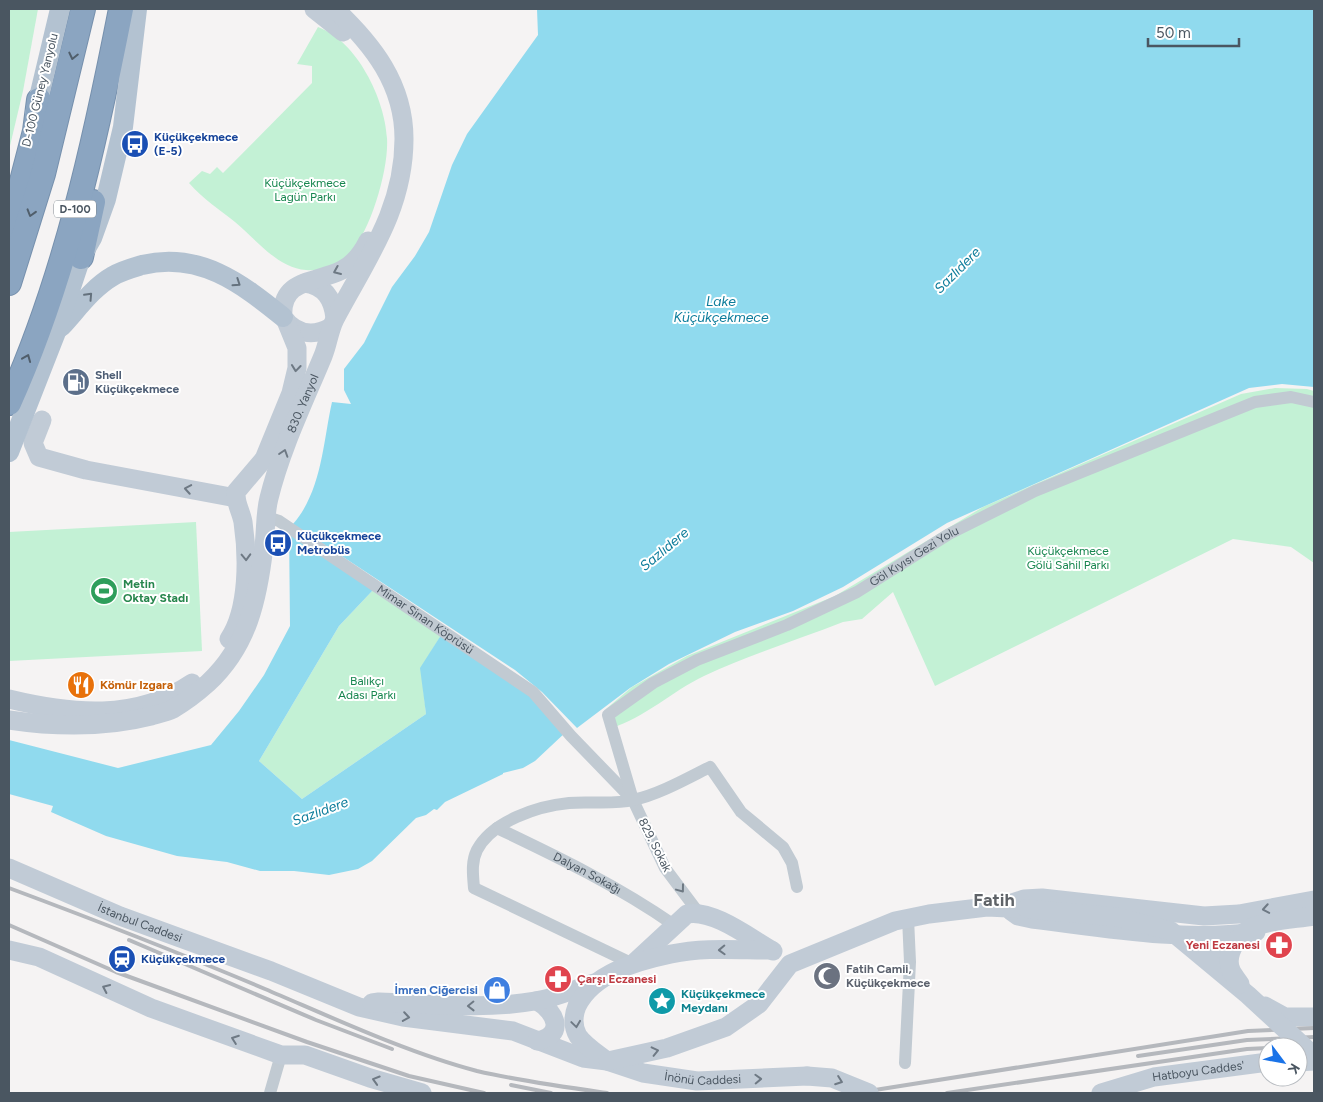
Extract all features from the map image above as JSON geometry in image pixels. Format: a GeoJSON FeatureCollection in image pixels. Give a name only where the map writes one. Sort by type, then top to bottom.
{"type":"FeatureCollection","features":[{"type":"Feature","properties":{"kind":"highway","name":"D-100"},"geometry":{"type":"LineString","coordinates":[[9,283],[43,174],[83,9]]}},
{"type":"Feature","properties":{"kind":"highway","name":"D-100"},"geometry":{"type":"LineString","coordinates":[[9,403],[47,309],[64,252],[108,74],[121,9]]}},
{"type":"Feature","properties":{"kind":"highway"},"geometry":{"type":"LineString","coordinates":[[81,256],[110,122],[128,9]]}},
{"type":"Feature","properties":{"kind":"highway"},"geometry":{"type":"LineString","coordinates":[[9,231],[35,131],[39,100]]}},
{"type":"Feature","properties":{"kind":"main road","name":"D-100 Güney Yanyolu"},"geometry":{"type":"LineString","coordinates":[[9,200],[39,100],[60,9]]}},
{"type":"Feature","properties":{"kind":"main road"},"geometry":{"type":"LineString","coordinates":[[9,452],[56,332],[81,256],[99,219],[114,166],[122,127],[137,9]]}},
{"type":"Feature","properties":{"kind":"main road","name":"830. Yanyol"},"geometry":{"type":"LineString","coordinates":[[305,283],[341,270],[355,260],[365,248],[386,200],[396,143],[394,120],[384,87],[377,74],[359,48],[322,10]]}},
{"type":"Feature","properties":{"kind":"main road","name":"830. Yanyol"},"geometry":{"type":"LineString","coordinates":[[80,725],[125,722],[172,710],[208,684],[235,654],[251,619],[268,508],[294,422],[323,354],[333,323],[388,223],[399,179],[404,142],[399,95],[389,74],[360,33],[322,10]]}},
{"type":"Feature","properties":{"kind":"main road"},"geometry":{"type":"LineString","coordinates":[[56,332],[92,292],[113,275],[145,264],[169,261],[195,264],[225,275],[285,319],[298,331],[305,333],[324,331],[333,323],[332,304],[325,291],[320,287],[305,283],[295,287],[287,295],[283,305],[285,319]]}},
{"type":"Feature","properties":{"kind":"main road","name":"830. Yanyol"},"geometry":{"type":"LineString","coordinates":[[238,503],[238,487],[264,459],[291,393],[297,368],[297,348],[285,319]]}},
{"type":"Feature","properties":{"kind":"main road"},"geometry":{"type":"LineString","coordinates":[[42,420],[33,443],[39,457],[86,470],[238,503],[248,512],[258,512],[268,508],[265,485],[256,480],[246,480]]}},
{"type":"Feature","properties":{"kind":"main road"},"geometry":{"type":"LineString","coordinates":[[9,699],[70,710],[118,711],[147,704],[191,684],[217,658],[232,635],[241,605],[246,569],[238,503]]}},
{"type":"Feature","properties":{"kind":"main road"},"geometry":{"type":"LineString","coordinates":[[9,709],[80,725]]}},
{"type":"Feature","properties":{"kind":"main road"},"geometry":{"type":"LineString","coordinates":[[9,720],[38,724],[80,725]]}},
{"type":"Feature","properties":{"kind":"main road","name":"İstanbul Caddesi"},"geometry":{"type":"LineString","coordinates":[[9,868],[120,916],[270,971],[359,1007],[403,1017],[513,1031],[537,1041]]}},
{"type":"Feature","properties":{"kind":"main road"},"geometry":{"type":"LineString","coordinates":[[1004,906],[1024,899],[1042,898],[1204,916],[1238,914],[1314,900]]}},
{"type":"Feature","properties":{"kind":"main road"},"geometry":{"type":"LineString","coordinates":[[596,983],[581,999],[574,1022],[578,1036],[607,1061],[667,1048],[726,1027],[759,1004],[790,964],[908,918],[1004,906],[1117,917],[1171,931],[1248,995],[1314,1056]]}},
{"type":"Feature","properties":{"kind":"main road"},"geometry":{"type":"LineString","coordinates":[[1004,906],[1018,916],[1032,919],[1140,932],[1229,935],[1314,924]]}},
{"type":"Feature","properties":{"kind":"main road"},"geometry":{"type":"LineString","coordinates":[[634,964],[687,914],[698,912],[742,932],[790,964]]}},
{"type":"Feature","properties":{"kind":"main road"},"geometry":{"type":"LineString","coordinates":[[1248,995],[1230,969],[1232,951],[1236,942],[1246,931],[1255,926],[1314,916]]}},
{"type":"Feature","properties":{"kind":"main road"},"geometry":{"type":"LineString","coordinates":[[1184,934],[1260,1004],[1285,1017],[1314,1017]]}},
{"type":"Feature","properties":{"kind":"main road"},"geometry":{"type":"LineString","coordinates":[[1225,972],[1219,954],[1219,946],[1229,935]]}},
{"type":"Feature","properties":{"kind":"main road"},"geometry":{"type":"LineString","coordinates":[[9,950],[39,957],[151,1008],[281,1055],[305,1055],[370,1078],[422,1093]]}},
{"type":"Feature","properties":{"kind":"main road"},"geometry":{"type":"LineString","coordinates":[[359,1007],[379,1002],[466,1006],[537,1001],[596,983],[634,964],[672,954],[697,951],[771,950]]}},
{"type":"Feature","properties":{"kind":"main road"},"geometry":{"type":"LineString","coordinates":[[537,1001],[546,1006],[553,1014],[556,1024],[551,1034],[543,1040],[537,1041]]}},
{"type":"Feature","properties":{"kind":"main road","name":"İnönü Caddesi"},"geometry":{"type":"LineString","coordinates":[[537,1041],[583,1058],[607,1061],[643,1074],[697,1081],[807,1076],[832,1078],[869,1093]]}},
{"type":"Feature","properties":{"kind":"main road","name":"Hatboyu Caddes'"},"geometry":{"type":"LineString","coordinates":[[1101,1093],[1154,1077],[1258,1063]]}},
{"type":"Feature","properties":{"kind":"street","name":"Göl Kıyısı Gezi Yolu"},"geometry":{"type":"LineString","coordinates":[[633,800],[608,715],[653,683],[697,660],[787,624],[857,592],[949,534],[1035,491],[1255,402],[1291,397],[1314,402]]}},
{"type":"Feature","properties":{"kind":"street","name":"Mimar Sinan Köprüsü"},"geometry":{"type":"LineString","coordinates":[[268,508],[279,521],[533,692],[571,736],[633,800]]}},
{"type":"Feature","properties":{"kind":"street"},"geometry":{"type":"LineString","coordinates":[[634,964],[474,888],[472,868],[478,850],[498,828],[535,808],[569,803],[633,800],[686,779],[710,767],[741,812],[783,847],[792,863],[797,887]]}},
{"type":"Feature","properties":{"kind":"street","name":"829. Sokak"},"geometry":{"type":"LineString","coordinates":[[633,800],[665,868],[698,912]]}},
{"type":"Feature","properties":{"kind":"street","name":"Dalyan Sokağı"},"geometry":{"type":"LineString","coordinates":[[498,828],[563,859],[621,890],[674,925]]}},
{"type":"Feature","properties":{"kind":"street"},"geometry":{"type":"LineString","coordinates":[[905,1063],[910,962],[908,918]]}},
{"type":"Feature","properties":{"kind":"street"},"geometry":{"type":"LineString","coordinates":[[270,1093],[281,1055]]}},
{"type":"Feature","properties":{"kind":"green space"},"geometry":{"type":"Polygon","coordinates":[[[9,9],[38,9],[23,91],[9,150],[9,9]]]}},
{"type":"Feature","properties":{"kind":"green space","name":"Küçükçekmece Lagün Parkı"},"geometry":{"type":"Polygon","coordinates":[[[318,27],[332,34],[345,45],[356,58],[375,89],[385,123],[387,151],[382,182],[372,214],[358,242],[342,260],[331,266],[318,270],[306,270],[295,268],[276,258],[205,199],[189,183],[202,171],[210,174],[217,167],[223,173],[312,83],[312,66],[297,64],[318,27]]]}},
{"type":"Feature","properties":{"kind":"green space","name":"Küçükçekmece Gölü Sahil Parkı"},"geometry":{"type":"Polygon","coordinates":[[[1275,388],[1314,391],[1314,563],[1291,547],[1233,539],[935,686],[893,592],[862,619],[843,622],[721,668],[692,682],[635,718],[611,728],[606,709],[632,687],[687,656],[835,596],[983,507],[1241,394],[1275,388]]]}},
{"type":"Feature","properties":{"kind":"green space","name":"Metin Oktay Stadı"},"geometry":{"type":"Polygon","coordinates":[[[196,522],[202,651],[9,661],[9,532],[196,522]]]}},
{"type":"Feature","properties":{"kind":"green space","name":"Balıkçı Adası Parkı"},"geometry":{"type":"Polygon","coordinates":[[[374,589],[443,632],[421,668],[426,714],[302,799],[259,761],[339,626],[374,589]]]}},
{"type":"Feature","properties":{"kind":"water","name":"Lake Küçükçekmece"},"geometry":{"type":"Polygon","coordinates":[[[537,9],[1314,9],[1314,387],[1282,384],[1249,388],[947,523],[843,587],[793,611],[735,632],[669,664],[630,688],[577,728],[542,692],[515,670],[293,524],[303,511],[316,481],[332,402],[351,404],[344,390],[344,369],[364,343],[392,287],[415,256],[429,232],[452,165],[467,134],[538,35],[537,9]]]}},
{"type":"Feature","properties":{"kind":"water","name":"Sazlıdere"},"geometry":{"type":"Polygon","coordinates":[[[289,527],[374,589],[339,626],[259,761],[302,799],[426,714],[420,668],[443,632],[533,692],[567,731],[535,761],[523,768],[503,773],[445,802],[437,810],[434,809],[426,815],[416,818],[372,861],[358,869],[329,875],[294,871],[260,871],[227,862],[177,856],[106,836],[51,812],[53,806],[9,794],[9,740],[118,768],[211,745],[239,711],[264,675],[290,626],[289,527]]]}},
{"type":"Feature","properties":{"kind":"railway"},"geometry":{"type":"LineString","coordinates":[[9,888],[169,950],[424,1055],[493,1075],[607,1093]]}},
{"type":"Feature","properties":{"kind":"railway"},"geometry":{"type":"LineString","coordinates":[[9,925],[116,972],[307,1042],[409,1076],[484,1093]]}},
{"type":"Feature","properties":{"kind":"railway"},"geometry":{"type":"LineString","coordinates":[[129,940],[316,1020],[392,1049]]}},
{"type":"Feature","properties":{"kind":"railway"},"geometry":{"type":"LineString","coordinates":[[856,1093],[1248,1031],[1314,1028]]}},
{"type":"Feature","properties":{"kind":"railway"},"geometry":{"type":"LineString","coordinates":[[1138,1056],[1247,1040],[1314,1037]]}},
{"type":"Feature","properties":{"kind":"railway"},"geometry":{"type":"LineString","coordinates":[[1308,1046],[1314,1046]]}},
{"type":"Feature","properties":{"kind":"railway"},"geometry":{"type":"LineString","coordinates":[[947,1093],[1258,1048]]}},
{"type":"Feature","properties":{"kind":"railway"},"geometry":{"type":"LineString","coordinates":[[511,1085],[551,1093]]}},
{"type":"Feature","properties":{"kind":"place","name":"Küçükçekmece (E-5)"},"geometry":{"type":"Point","coordinates":[135,144]}},
{"type":"Feature","properties":{"kind":"place","name":"Shell Küçükçekmece"},"geometry":{"type":"Point","coordinates":[76,382]}},
{"type":"Feature","properties":{"kind":"place","name":"Küçükçekmece Metrobüs"},"geometry":{"type":"Point","coordinates":[278,543]}},
{"type":"Feature","properties":{"kind":"place","name":"Metin Oktay Stadı"},"geometry":{"type":"Point","coordinates":[104,591]}},
{"type":"Feature","properties":{"kind":"place","name":"Kömür Izgara"},"geometry":{"type":"Point","coordinates":[81,685]}},
{"type":"Feature","properties":{"kind":"place","name":"Yeni Eczanesi"},"geometry":{"type":"Point","coordinates":[1279,945]}},
{"type":"Feature","properties":{"kind":"place","name":"Küçükçekmece"},"geometry":{"type":"Point","coordinates":[122,959]}},
{"type":"Feature","properties":{"kind":"place","name":"Fatih Camii, Küçükçekmece"},"geometry":{"type":"Point","coordinates":[827,976]}},
{"type":"Feature","properties":{"kind":"place","name":"Çarşı Eczanesi"},"geometry":{"type":"Point","coordinates":[558,979]}},
{"type":"Feature","properties":{"kind":"place","name":"İmren Ciğercisi"},"geometry":{"type":"Point","coordinates":[497,990]}},
{"type":"Feature","properties":{"kind":"place","name":"Küçükçekmece Meydanı"},"geometry":{"type":"Point","coordinates":[662,1001]}},
{"type":"Feature","properties":{"kind":"district","name":"Fatih"},"geometry":{"type":"Point","coordinates":[994,900]}}]}
